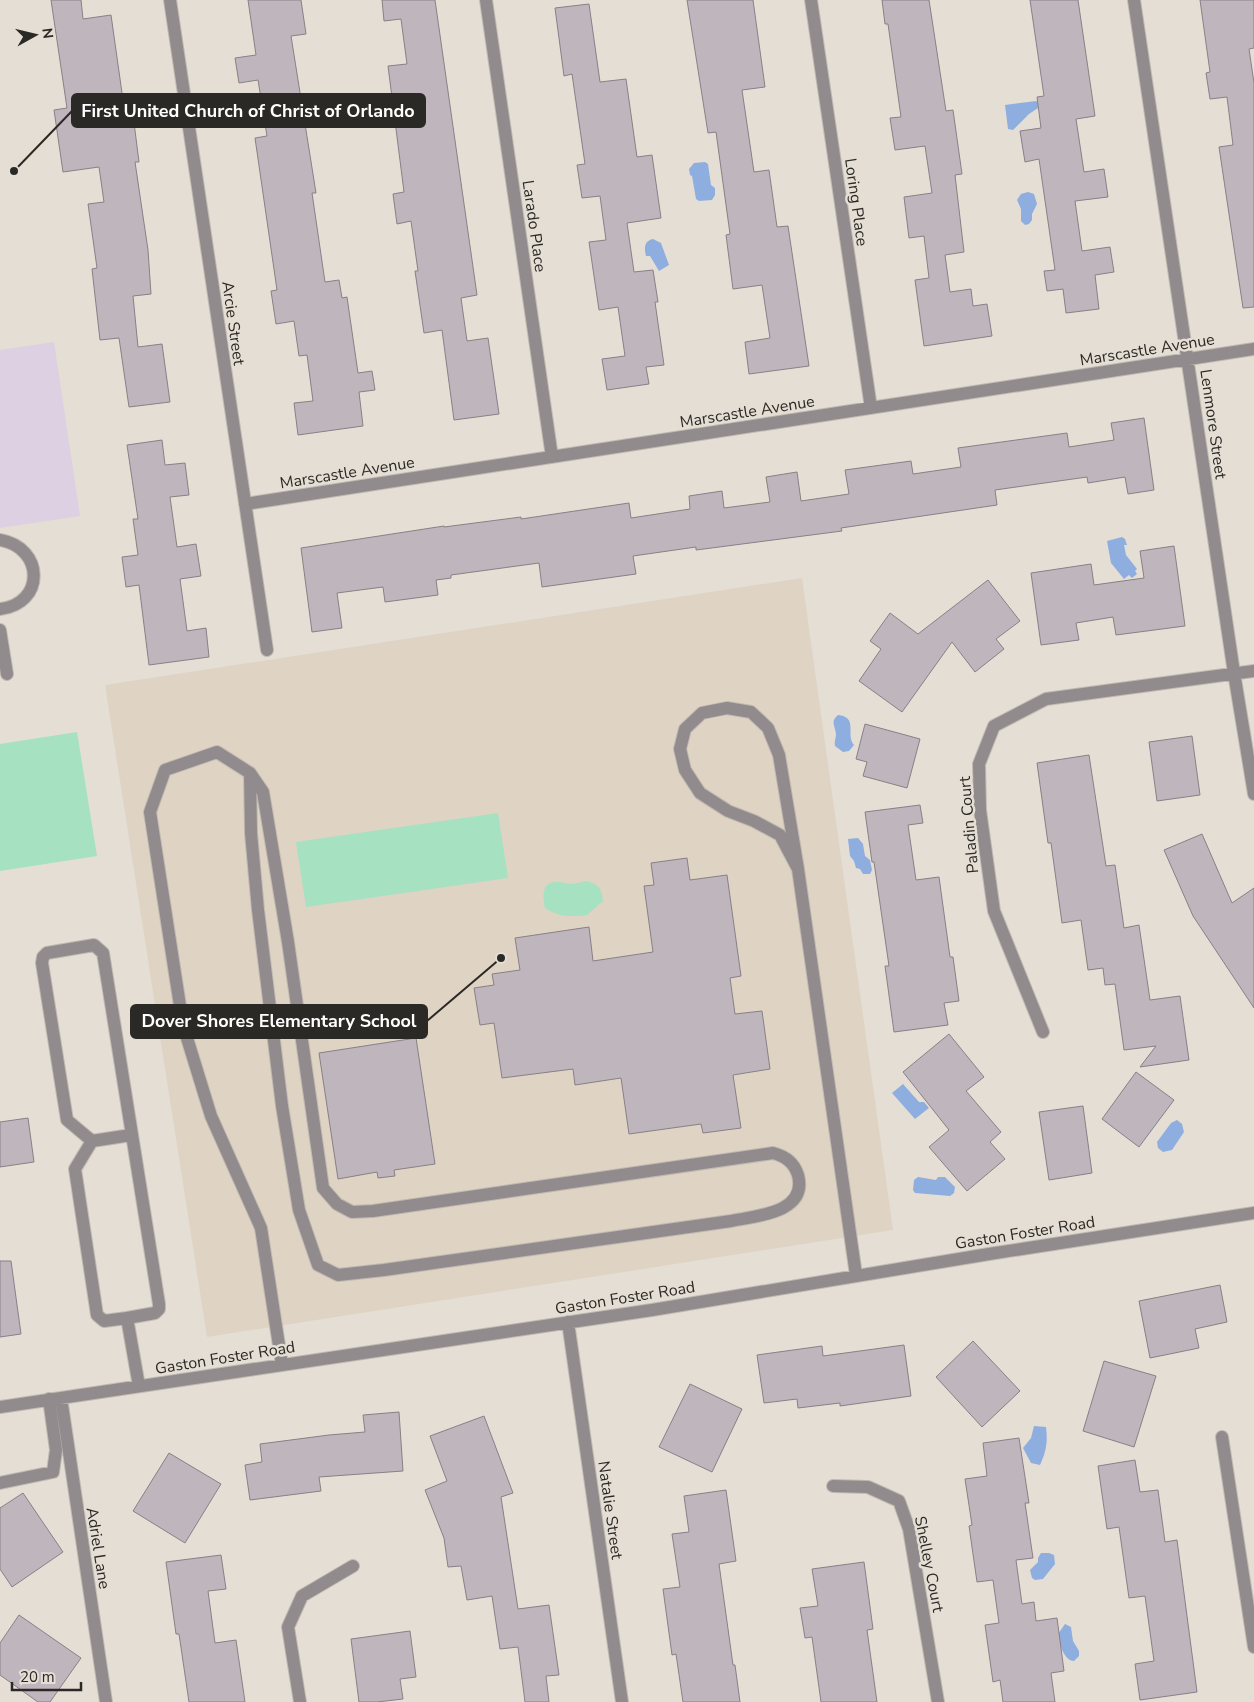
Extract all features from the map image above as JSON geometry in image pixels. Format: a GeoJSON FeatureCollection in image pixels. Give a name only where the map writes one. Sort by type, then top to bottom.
{"type":"FeatureCollection","features":[{"type":"Feature","properties":{"kind":"street","name":"Arcie Street"},"geometry":{"type":"LineString","coordinates":[[170,0],[267,650]]}},
{"type":"Feature","properties":{"kind":"street","name":"Larado Place"},"geometry":{"type":"LineString","coordinates":[[486,0],[552,457]]}},
{"type":"Feature","properties":{"kind":"street","name":"Loring Place"},"geometry":{"type":"LineString","coordinates":[[811,0],[871,408]]}},
{"type":"Feature","properties":{"kind":"street","name":"Lenmore Street"},"geometry":{"type":"LineString","coordinates":[[1134,0],[1234,674],[1254,794]]}},
{"type":"Feature","properties":{"kind":"street","name":"Marscastle Avenue"},"geometry":{"type":"LineString","coordinates":[[245,504],[1254,349]]}},
{"type":"Feature","properties":{"kind":"street"},"geometry":{"type":"LineString","coordinates":[[0,540],[20,547],[27,554],[32,564],[34,575],[32,586],[27,596],[20,603],[9,608],[0,609]]}},
{"type":"Feature","properties":{"kind":"street"},"geometry":{"type":"LineString","coordinates":[[0,630],[7,674]]}},
{"type":"Feature","properties":{"kind":"street","name":"Paladin Court"},"geometry":{"type":"LineString","coordinates":[[1043,1032],[994,911],[980,810],[979,764],[994,726],[1046,699],[1254,670]]}},
{"type":"Feature","properties":{"kind":"street"},"geometry":{"type":"LineString","coordinates":[[798,869],[780,836],[754,821],[728,811],[700,793],[686,770],[680,749],[685,729],[702,712],[726,708],[751,712],[768,728],[779,754],[798,869],[856,1276]]}},
{"type":"Feature","properties":{"kind":"street"},"geometry":{"type":"LineString","coordinates":[[250,773],[252,833],[258,910],[282,1106],[299,1210],[318,1265],[338,1275],[384,1270],[731,1220],[786,1208],[795,1198],[800,1184],[796,1170],[786,1156],[773,1153],[373,1211],[352,1212],[337,1204],[323,1188],[288,942],[264,792],[250,773],[217,752],[165,770],[150,812],[183,1025],[211,1116],[262,1228],[282,1365]]}},
{"type":"Feature","properties":{"kind":"street"},"geometry":{"type":"LineString","coordinates":[[92,1141],[75,1169],[97,1315],[104,1321],[154,1314],[159,1309],[103,953],[94,946],[47,953],[43,957],[42,963],[67,1120],[92,1141],[131,1135]]}},
{"type":"Feature","properties":{"kind":"street","name":"Gaston Foster Road"},"geometry":{"type":"LineString","coordinates":[[0,1407],[568,1322],[1254,1213]]}},
{"type":"Feature","properties":{"kind":"street"},"geometry":{"type":"LineString","coordinates":[[127,1318],[139,1386]]}},
{"type":"Feature","properties":{"kind":"street","name":"Natalie Street"},"geometry":{"type":"LineString","coordinates":[[568,1322],[622,1702]]}},
{"type":"Feature","properties":{"kind":"street"},"geometry":{"type":"LineString","coordinates":[[0,1482],[53,1472],[56,1450],[55,1399]]}},
{"type":"Feature","properties":{"kind":"street","name":"Adriel Lane"},"geometry":{"type":"LineString","coordinates":[[55,1399],[72,1477],[106,1702]]}},
{"type":"Feature","properties":{"kind":"street"},"geometry":{"type":"LineString","coordinates":[[1222,1436],[1254,1647]]}},
{"type":"Feature","properties":{"kind":"street","name":"Shelley Court"},"geometry":{"type":"LineString","coordinates":[[833,1486],[868,1487],[899,1501],[909,1529],[938,1702]]}},
{"type":"Feature","properties":{"kind":"street"},"geometry":{"type":"LineString","coordinates":[[300,1702],[288,1627],[302,1596],[352,1566]]}},
{"type":"Feature","properties":{"kind":"shaded area"},"geometry":{"type":"Polygon","coordinates":[[[54,342],[80,516],[0,528],[0,350],[54,342]]]}},
{"type":"Feature","properties":{"kind":"shaded area"},"geometry":{"type":"Polygon","coordinates":[[[802,578],[893,1230],[207,1337],[105,685],[802,578]]]}},
{"type":"Feature","properties":{"kind":"green space"},"geometry":{"type":"Polygon","coordinates":[[[77,732],[97,856],[0,871],[0,744],[77,732]]]}},
{"type":"Feature","properties":{"kind":"green space"},"geometry":{"type":"Polygon","coordinates":[[[498,813],[508,878],[306,907],[296,842],[498,813]]]}},
{"type":"Feature","properties":{"kind":"green space"},"geometry":{"type":"Polygon","coordinates":[[[586,881],[599,887],[603,901],[587,915],[565,916],[545,908],[544,892],[550,883],[572,884],[586,881]]]}},
{"type":"Feature","properties":{"kind":"water"},"geometry":{"type":"Polygon","coordinates":[[[1038,102],[1038,108],[1013,130],[1008,129],[1005,105],[1038,102]]]}},
{"type":"Feature","properties":{"kind":"water"},"geometry":{"type":"Polygon","coordinates":[[[705,162],[708,164],[711,185],[715,188],[715,195],[712,200],[699,201],[696,199],[689,169],[694,163],[705,162]]]}},
{"type":"Feature","properties":{"kind":"water"},"geometry":{"type":"Polygon","coordinates":[[[1028,192],[1034,194],[1037,204],[1032,214],[1032,220],[1029,224],[1025,225],[1021,221],[1021,209],[1017,200],[1021,194],[1028,192]]]}},
{"type":"Feature","properties":{"kind":"water"},"geometry":{"type":"Polygon","coordinates":[[[653,239],[661,243],[669,265],[659,271],[650,256],[646,256],[645,253],[646,243],[653,239]]]}},
{"type":"Feature","properties":{"kind":"water"},"geometry":{"type":"Polygon","coordinates":[[[1122,537],[1127,545],[1124,545],[1126,555],[1137,569],[1135,571],[1137,574],[1132,578],[1129,575],[1124,579],[1111,563],[1107,541],[1122,537]]]}},
{"type":"Feature","properties":{"kind":"water"},"geometry":{"type":"Polygon","coordinates":[[[838,715],[844,716],[850,723],[854,745],[849,751],[843,752],[835,746],[834,722],[838,715]]]}},
{"type":"Feature","properties":{"kind":"water"},"geometry":{"type":"Polygon","coordinates":[[[858,838],[863,844],[865,856],[870,860],[872,870],[870,874],[863,874],[860,869],[856,868],[850,856],[848,839],[858,838]]]}},
{"type":"Feature","properties":{"kind":"water"},"geometry":{"type":"Polygon","coordinates":[[[903,1084],[919,1102],[924,1102],[929,1108],[915,1119],[892,1093],[903,1084]]]}},
{"type":"Feature","properties":{"kind":"water"},"geometry":{"type":"Polygon","coordinates":[[[1177,1120],[1182,1124],[1184,1132],[1172,1150],[1163,1152],[1158,1148],[1157,1142],[1171,1123],[1177,1120]]]}},
{"type":"Feature","properties":{"kind":"water"},"geometry":{"type":"Polygon","coordinates":[[[918,1177],[936,1180],[938,1177],[945,1177],[955,1187],[954,1193],[950,1196],[915,1193],[913,1190],[914,1180],[918,1177]]]}},
{"type":"Feature","properties":{"kind":"water"},"geometry":{"type":"Polygon","coordinates":[[[1034,1426],[1046,1427],[1046,1447],[1040,1465],[1031,1463],[1023,1448],[1031,1438],[1034,1426]]]}},
{"type":"Feature","properties":{"kind":"water"},"geometry":{"type":"Polygon","coordinates":[[[1041,1553],[1054,1555],[1055,1564],[1043,1579],[1035,1580],[1032,1578],[1030,1570],[1038,1562],[1041,1553]]]}},
{"type":"Feature","properties":{"kind":"water"},"geometry":{"type":"Polygon","coordinates":[[[1065,1624],[1071,1627],[1073,1641],[1079,1651],[1079,1656],[1074,1661],[1065,1655],[1058,1634],[1065,1624]]]}},
{"type":"Feature","properties":{"kind":"building"},"geometry":{"type":"Polygon","coordinates":[[[51,0],[81,0],[83,19],[111,15],[123,100],[131,99],[139,162],[135,162],[148,250],[151,294],[133,296],[138,347],[162,344],[170,402],[129,407],[119,338],[100,340],[92,269],[97,268],[88,204],[104,202],[99,167],[63,172],[54,110],[67,108],[51,0]]]}},
{"type":"Feature","properties":{"kind":"building"},"geometry":{"type":"Polygon","coordinates":[[[248,0],[301,0],[306,34],[291,36],[316,193],[312,193],[325,282],[339,280],[342,298],[347,297],[358,373],[372,371],[375,390],[359,392],[363,426],[298,435],[294,403],[313,401],[307,355],[299,356],[294,321],[276,324],[271,291],[277,290],[255,138],[267,136],[258,80],[239,83],[235,58],[256,55],[248,0]]]}},
{"type":"Feature","properties":{"kind":"building"},"geometry":{"type":"Polygon","coordinates":[[[382,0],[435,0],[477,295],[461,298],[467,341],[488,338],[499,414],[454,420],[442,330],[424,333],[415,271],[418,271],[411,221],[397,224],[393,194],[404,192],[388,66],[407,64],[401,19],[384,21],[382,0]]]}},
{"type":"Feature","properties":{"kind":"building"},"geometry":{"type":"Polygon","coordinates":[[[687,0],[753,0],[765,87],[742,90],[754,172],[769,170],[777,227],[788,226],[809,366],[749,374],[745,342],[770,338],[762,285],[733,289],[726,235],[730,234],[716,132],[708,133],[687,0]]]}},
{"type":"Feature","properties":{"kind":"building"},"geometry":{"type":"Polygon","coordinates":[[[882,0],[929,0],[946,111],[953,110],[962,174],[955,175],[964,252],[945,255],[950,292],[971,289],[973,306],[987,304],[992,336],[924,346],[915,280],[929,278],[924,236],[909,238],[904,197],[932,193],[925,146],[895,150],[890,118],[901,117],[888,24],[885,24],[882,0]]]}},
{"type":"Feature","properties":{"kind":"building"},"geometry":{"type":"Polygon","coordinates":[[[1030,0],[1078,0],[1095,116],[1076,119],[1084,172],[1104,169],[1108,197],[1075,201],[1082,251],[1110,247],[1114,272],[1095,275],[1099,309],[1066,313],[1063,289],[1047,291],[1044,271],[1055,270],[1039,159],[1025,162],[1020,131],[1041,128],[1037,97],[1044,96],[1030,0]]]}},
{"type":"Feature","properties":{"kind":"building"},"geometry":{"type":"Polygon","coordinates":[[[1200,0],[1254,0],[1254,48],[1249,49],[1254,83],[1254,307],[1243,308],[1219,147],[1233,145],[1227,97],[1210,99],[1206,73],[1210,72],[1200,0]]]}},
{"type":"Feature","properties":{"kind":"building"},"geometry":{"type":"Polygon","coordinates":[[[589,4],[600,82],[626,79],[637,157],[652,155],[661,218],[627,223],[634,272],[653,270],[658,302],[655,302],[664,365],[646,367],[649,384],[607,390],[602,359],[625,356],[618,307],[599,310],[589,242],[606,240],[600,196],[582,198],[577,165],[585,164],[572,74],[564,76],[555,8],[589,4]]]}},
{"type":"Feature","properties":{"kind":"building"},"geometry":{"type":"Polygon","coordinates":[[[1144,418],[1154,490],[1128,494],[1125,477],[1088,483],[1087,477],[995,490],[997,505],[841,528],[842,531],[696,550],[696,547],[633,556],[636,574],[542,587],[539,563],[451,575],[451,578],[436,580],[438,595],[385,602],[383,587],[337,593],[342,628],[312,632],[301,548],[444,526],[521,517],[521,519],[629,503],[631,518],[690,509],[689,496],[722,491],[724,508],[770,502],[766,477],[797,472],[801,501],[849,494],[845,470],[911,461],[913,474],[961,467],[958,448],[1067,433],[1069,447],[1114,440],[1111,423],[1144,418]]]}},
{"type":"Feature","properties":{"kind":"building"},"geometry":{"type":"Polygon","coordinates":[[[162,440],[165,465],[185,463],[189,495],[170,497],[177,547],[196,544],[201,576],[180,579],[187,631],[206,628],[209,657],[149,665],[139,585],[126,587],[122,557],[138,555],[133,519],[138,519],[127,445],[162,440]]]}},
{"type":"Feature","properties":{"kind":"building"},"geometry":{"type":"Polygon","coordinates":[[[1174,546],[1185,626],[1116,635],[1113,617],[1076,623],[1079,640],[1041,645],[1031,573],[1091,564],[1094,585],[1144,578],[1140,551],[1174,546]]]}},
{"type":"Feature","properties":{"kind":"building"},"geometry":{"type":"Polygon","coordinates":[[[988,580],[1020,621],[996,639],[1004,649],[975,672],[952,642],[902,712],[859,681],[881,649],[870,641],[890,613],[918,634],[988,580]]]}},
{"type":"Feature","properties":{"kind":"building"},"geometry":{"type":"Polygon","coordinates":[[[865,724],[920,739],[907,788],[863,776],[867,762],[856,759],[865,724]]]}},
{"type":"Feature","properties":{"kind":"building"},"geometry":{"type":"Polygon","coordinates":[[[1192,736],[1200,795],[1157,801],[1149,742],[1192,736]]]}},
{"type":"Feature","properties":{"kind":"building"},"geometry":{"type":"Polygon","coordinates":[[[1089,755],[1106,866],[1115,865],[1124,928],[1139,925],[1150,1000],[1180,996],[1189,1060],[1140,1067],[1156,1046],[1124,1050],[1115,984],[1105,985],[1103,968],[1088,970],[1081,920],[1062,923],[1037,763],[1089,755]]]}},
{"type":"Feature","properties":{"kind":"building"},"geometry":{"type":"Polygon","coordinates":[[[920,805],[923,823],[908,825],[916,880],[939,877],[950,957],[953,957],[959,1001],[944,1003],[948,1025],[894,1032],[885,966],[889,966],[865,812],[920,805]]]}},
{"type":"Feature","properties":{"kind":"building"},"geometry":{"type":"Polygon","coordinates":[[[1202,834],[1232,903],[1254,888],[1254,1008],[1193,916],[1164,850],[1202,834]]]}},
{"type":"Feature","properties":{"kind":"building"},"geometry":{"type":"Polygon","coordinates":[[[687,858],[690,880],[727,875],[741,976],[730,978],[735,1014],[762,1011],[770,1069],[733,1075],[741,1128],[703,1133],[701,1124],[629,1134],[621,1078],[575,1085],[573,1069],[502,1078],[494,1023],[480,1025],[474,988],[494,985],[492,974],[520,970],[515,938],[589,927],[593,961],[653,952],[644,886],[654,885],[651,863],[687,858]]]}},
{"type":"Feature","properties":{"kind":"building"},"geometry":{"type":"Polygon","coordinates":[[[949,1034],[984,1077],[966,1091],[1001,1132],[990,1142],[1005,1159],[967,1191],[929,1147],[949,1130],[903,1072],[949,1034]]]}},
{"type":"Feature","properties":{"kind":"building"},"geometry":{"type":"Polygon","coordinates":[[[416,1038],[435,1164],[394,1170],[395,1176],[378,1178],[377,1172],[338,1179],[319,1053],[416,1038]]]}},
{"type":"Feature","properties":{"kind":"building"},"geometry":{"type":"Polygon","coordinates":[[[1136,1072],[1174,1100],[1139,1147],[1102,1119],[1136,1072]]]}},
{"type":"Feature","properties":{"kind":"building"},"geometry":{"type":"Polygon","coordinates":[[[1083,1106],[1092,1173],[1049,1180],[1039,1112],[1083,1106]]]}},
{"type":"Feature","properties":{"kind":"building"},"geometry":{"type":"Polygon","coordinates":[[[28,1118],[34,1162],[0,1167],[0,1122],[28,1118]]]}},
{"type":"Feature","properties":{"kind":"building"},"geometry":{"type":"Polygon","coordinates":[[[0,1261],[11,1261],[21,1334],[0,1337],[0,1261]]]}},
{"type":"Feature","properties":{"kind":"building"},"geometry":{"type":"Polygon","coordinates":[[[1220,1285],[1227,1322],[1195,1329],[1199,1348],[1150,1358],[1139,1301],[1220,1285]]]}},
{"type":"Feature","properties":{"kind":"building"},"geometry":{"type":"Polygon","coordinates":[[[973,1341],[1020,1391],[982,1427],[936,1377],[973,1341]]]}},
{"type":"Feature","properties":{"kind":"building"},"geometry":{"type":"Polygon","coordinates":[[[904,1345],[911,1396],[840,1406],[840,1403],[798,1408],[797,1399],[764,1403],[757,1355],[822,1346],[823,1356],[904,1345]]]}},
{"type":"Feature","properties":{"kind":"building"},"geometry":{"type":"Polygon","coordinates":[[[1104,1361],[1156,1376],[1134,1447],[1083,1431],[1104,1361]]]}},
{"type":"Feature","properties":{"kind":"building"},"geometry":{"type":"Polygon","coordinates":[[[690,1384],[742,1409],[712,1472],[659,1447],[690,1384]]]}},
{"type":"Feature","properties":{"kind":"building"},"geometry":{"type":"Polygon","coordinates":[[[399,1412],[403,1471],[319,1477],[321,1491],[250,1500],[245,1465],[262,1462],[260,1444],[365,1432],[363,1415],[399,1412]]]}},
{"type":"Feature","properties":{"kind":"building"},"geometry":{"type":"Polygon","coordinates":[[[484,1416],[513,1493],[501,1497],[518,1609],[549,1605],[559,1675],[546,1676],[549,1702],[525,1702],[518,1647],[500,1649],[492,1596],[467,1600],[461,1566],[448,1567],[444,1538],[425,1490],[447,1481],[430,1436],[484,1416]]]}},
{"type":"Feature","properties":{"kind":"building"},"geometry":{"type":"Polygon","coordinates":[[[1019,1438],[1029,1503],[1025,1503],[1033,1558],[1016,1560],[1022,1604],[1034,1602],[1036,1621],[1057,1618],[1064,1671],[1051,1673],[1055,1702],[1003,1702],[1000,1680],[993,1682],[985,1625],[999,1623],[993,1580],[977,1582],[969,1526],[972,1525],[965,1479],[987,1476],[983,1443],[1019,1438]]]}},
{"type":"Feature","properties":{"kind":"building"},"geometry":{"type":"Polygon","coordinates":[[[169,1453],[221,1484],[185,1543],[133,1511],[169,1453]]]}},
{"type":"Feature","properties":{"kind":"building"},"geometry":{"type":"Polygon","coordinates":[[[1135,1460],[1140,1492],[1158,1490],[1165,1542],[1177,1540],[1197,1692],[1140,1700],[1135,1664],[1154,1661],[1145,1596],[1129,1598],[1119,1527],[1107,1529],[1098,1466],[1135,1460]]]}},
{"type":"Feature","properties":{"kind":"building"},"geometry":{"type":"Polygon","coordinates":[[[726,1490],[736,1561],[719,1564],[740,1702],[683,1702],[676,1654],[672,1655],[663,1589],[680,1587],[672,1534],[689,1532],[684,1496],[726,1490]]]}},
{"type":"Feature","properties":{"kind":"building"},"geometry":{"type":"Polygon","coordinates":[[[23,1493],[63,1552],[12,1587],[0,1569],[0,1508],[23,1493]]]}},
{"type":"Feature","properties":{"kind":"building"},"geometry":{"type":"Polygon","coordinates":[[[221,1555],[226,1589],[208,1591],[215,1643],[236,1640],[245,1702],[189,1702],[179,1634],[176,1634],[166,1562],[221,1555]]]}},
{"type":"Feature","properties":{"kind":"building"},"geometry":{"type":"Polygon","coordinates":[[[864,1562],[873,1629],[867,1630],[877,1702],[821,1702],[812,1637],[805,1638],[800,1608],[818,1606],[812,1569],[864,1562]]]}},
{"type":"Feature","properties":{"kind":"building"},"geometry":{"type":"Polygon","coordinates":[[[19,1615],[81,1658],[50,1702],[38,1702],[0,1675],[0,1643],[19,1615]]]}},
{"type":"Feature","properties":{"kind":"building"},"geometry":{"type":"Polygon","coordinates":[[[410,1631],[416,1677],[400,1679],[403,1699],[359,1702],[351,1639],[410,1631]]]}},
{"type":"Feature","properties":{"kind":"place","name":"First United Church of Christ of Orlando"},"geometry":{"type":"Point","coordinates":[14,171]}},
{"type":"Feature","properties":{"kind":"place","name":"Dover Shores Elementary School"},"geometry":{"type":"Point","coordinates":[501,958]}}]}
